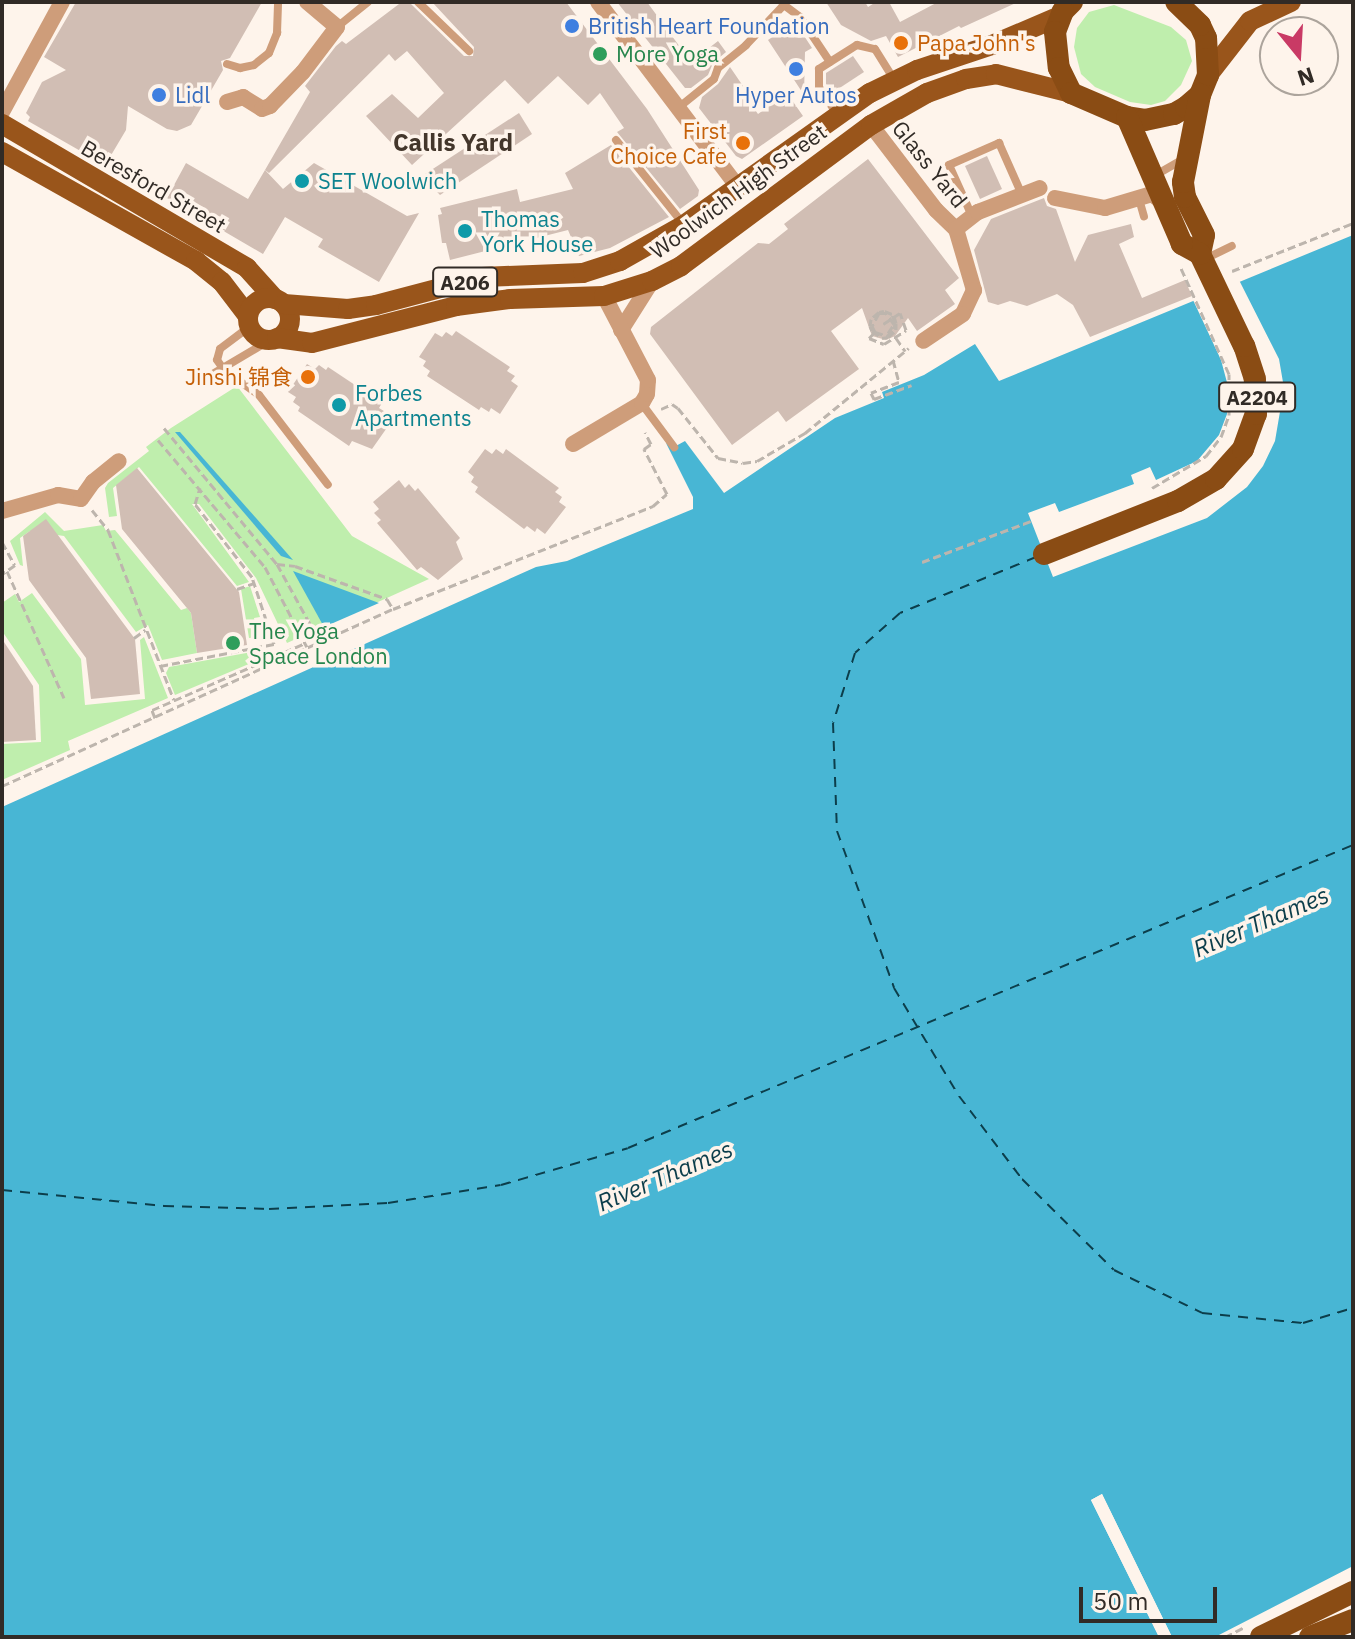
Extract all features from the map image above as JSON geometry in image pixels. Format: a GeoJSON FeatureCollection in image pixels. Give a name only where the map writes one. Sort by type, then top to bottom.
{"type":"FeatureCollection","features":[{"type":"Feature","properties":{"kind":"highway"},"geometry":{"type":"LineString","coordinates":[[1065,8],[1055,32],[1057,56],[1071,93],[1127,117],[1145,120],[1174,114],[1204,85],[1206,38],[1200,25],[1176,2]]}},
{"type":"Feature","properties":{"kind":"highway","name":"A2204"},"geometry":{"type":"LineString","coordinates":[[1194,260],[1204,235],[1185,197],[1185,158],[1194,134],[1204,85]]}},
{"type":"Feature","properties":{"kind":"highway","name":"A2204"},"geometry":{"type":"LineString","coordinates":[[1044,554],[1178,501],[1216,479],[1243,449],[1256,414],[1255,379],[1244,346],[1217,289],[1148,205],[1153,176],[1127,117]]}},
{"type":"Feature","properties":{"kind":"highway"},"geometry":{"type":"LineString","coordinates":[[1261,1637],[1349,1595]]}},
{"type":"Feature","properties":{"kind":"highway"},"geometry":{"type":"LineString","coordinates":[[1310,1637],[1353,1620]]}},
{"type":"Feature","properties":{"kind":"main road"},"geometry":{"type":"LineString","coordinates":[[1204,85],[1239,33],[1268,12],[1291,2]]}},
{"type":"Feature","properties":{"kind":"main road","name":"Woolwich High Street"},"geometry":{"type":"LineString","coordinates":[[280,301],[348,309],[376,305],[482,277],[583,273],[620,261],[684,225],[837,115],[895,80],[1065,8]]}},
{"type":"Feature","properties":{"kind":"main road","name":"Woolwich High Street"},"geometry":{"type":"LineString","coordinates":[[274,339],[312,343],[456,306],[510,299],[604,296],[652,281],[681,266],[871,125],[927,93],[984,74],[1013,75],[1071,93]]}},
{"type":"Feature","properties":{"kind":"main road","name":"Beresford Street"},"geometry":{"type":"LineString","coordinates":[[2,124],[247,268],[280,301]]}},
{"type":"Feature","properties":{"kind":"main road","name":"Beresford Street"},"geometry":{"type":"LineString","coordinates":[[2,152],[196,261],[229,289],[248,321]]}},
{"type":"Feature","properties":{"kind":"main road"},"geometry":{"type":"LineString","coordinates":[[261,300],[280,301],[290,323],[274,339],[258,337],[248,321],[261,300]]}},
{"type":"Feature","properties":{"kind":"street"},"geometry":{"type":"LineString","coordinates":[[2,112],[62,2]]}},
{"type":"Feature","properties":{"kind":"street"},"geometry":{"type":"LineString","coordinates":[[227,102],[243,97],[262,109],[270,106],[303,72],[337,27],[307,2]]}},
{"type":"Feature","properties":{"kind":"street"},"geometry":{"type":"LineString","coordinates":[[598,2],[737,186]]}},
{"type":"Feature","properties":{"kind":"street","name":"Glass Yard"},"geometry":{"type":"LineString","coordinates":[[871,125],[936,210],[956,229],[974,290],[963,314],[923,341]]}},
{"type":"Feature","properties":{"kind":"street","name":"Glass Yard"},"geometry":{"type":"LineString","coordinates":[[956,229],[972,216],[1040,188]]}},
{"type":"Feature","properties":{"kind":"street"},"geometry":{"type":"LineString","coordinates":[[1055,198],[1105,208],[1148,205]]}},
{"type":"Feature","properties":{"kind":"street"},"geometry":{"type":"LineString","coordinates":[[621,330],[652,281]]}},
{"type":"Feature","properties":{"kind":"street"},"geometry":{"type":"LineString","coordinates":[[573,444],[642,403],[647,394],[648,380],[604,296]]}},
{"type":"Feature","properties":{"kind":"street"},"geometry":{"type":"LineString","coordinates":[[2,511],[58,495],[81,499],[93,482],[119,461]]}},
{"type":"Feature","properties":{"kind":"lane"},"geometry":{"type":"LineString","coordinates":[[227,64],[240,68],[254,65],[269,53],[277,33],[278,2]]}},
{"type":"Feature","properties":{"kind":"lane"},"geometry":{"type":"LineString","coordinates":[[337,27],[368,2]]}},
{"type":"Feature","properties":{"kind":"lane"},"geometry":{"type":"LineString","coordinates":[[418,2],[469,51]]}},
{"type":"Feature","properties":{"kind":"lane"},"geometry":{"type":"LineString","coordinates":[[678,108],[714,79],[718,68],[783,4],[800,17],[830,62]]}},
{"type":"Feature","properties":{"kind":"lane"},"geometry":{"type":"LineString","coordinates":[[837,115],[819,87],[819,69],[857,45],[875,49],[895,80]]}},
{"type":"Feature","properties":{"kind":"lane"},"geometry":{"type":"LineString","coordinates":[[616,140],[684,225]]}},
{"type":"Feature","properties":{"kind":"lane"},"geometry":{"type":"LineString","coordinates":[[972,216],[949,165],[999,143],[1022,195]]}},
{"type":"Feature","properties":{"kind":"lane"},"geometry":{"type":"LineString","coordinates":[[1153,176],[1185,158]]}},
{"type":"Feature","properties":{"kind":"lane"},"geometry":{"type":"LineString","coordinates":[[1194,260],[1232,246]]}},
{"type":"Feature","properties":{"kind":"lane"},"geometry":{"type":"LineString","coordinates":[[248,321],[220,349],[217,360],[224,370],[259,395],[328,485]]}},
{"type":"Feature","properties":{"kind":"lane"},"geometry":{"type":"LineString","coordinates":[[193,377],[206,378],[224,370],[274,339]]}},
{"type":"Feature","properties":{"kind":"lane"},"geometry":{"type":"LineString","coordinates":[[642,403],[674,447]]}},
{"type":"Feature","properties":{"kind":"path"},"geometry":{"type":"LineString","coordinates":[[1232,271],[1240,265],[1353,223]]}},
{"type":"Feature","properties":{"kind":"path"},"geometry":{"type":"LineString","coordinates":[[1146,493],[1206,456],[1221,437],[1229,415],[1229,374],[1195,299],[1194,260]]}},
{"type":"Feature","properties":{"kind":"path"},"geometry":{"type":"LineString","coordinates":[[888,333],[894,324],[886,313],[879,313],[872,326],[883,336],[892,333],[895,323],[892,314],[884,311],[874,314],[871,319],[870,326],[874,333],[882,338],[893,334],[896,323],[894,316]]}},
{"type":"Feature","properties":{"kind":"path"},"geometry":{"type":"LineString","coordinates":[[874,333],[869,338],[874,343],[884,344],[906,330],[900,313],[883,324]]}},
{"type":"Feature","properties":{"kind":"path"},"geometry":{"type":"LineString","coordinates":[[678,408],[718,458],[743,463],[757,461],[805,433],[905,351],[896,338]]}},
{"type":"Feature","properties":{"kind":"path"},"geometry":{"type":"LineString","coordinates":[[893,360],[899,382],[871,393],[874,399],[912,385]]}},
{"type":"Feature","properties":{"kind":"path"},"geometry":{"type":"LineString","coordinates":[[155,718],[152,710],[174,700],[665,499],[665,487],[644,449],[651,444],[642,426]]}},
{"type":"Feature","properties":{"kind":"path"},"geometry":{"type":"LineString","coordinates":[[164,428],[277,564],[320,642]]}},
{"type":"Feature","properties":{"kind":"path"},"geometry":{"type":"LineString","coordinates":[[158,440],[265,567],[306,645]]}},
{"type":"Feature","properties":{"kind":"path"},"geometry":{"type":"LineString","coordinates":[[195,483],[204,476]]}},
{"type":"Feature","properties":{"kind":"path"},"geometry":{"type":"LineString","coordinates":[[160,666],[274,644],[254,583],[195,504],[200,488]]}},
{"type":"Feature","properties":{"kind":"path"},"geometry":{"type":"LineString","coordinates":[[227,521],[236,514]]}},
{"type":"Feature","properties":{"kind":"path"},"geometry":{"type":"LineString","coordinates":[[922,562],[1031,521]]}},
{"type":"Feature","properties":{"kind":"path"},"geometry":{"type":"LineString","coordinates":[[104,523],[174,700]]}},
{"type":"Feature","properties":{"kind":"path"},"geometry":{"type":"LineString","coordinates":[[2,542],[15,565],[2,574]]}},
{"type":"Feature","properties":{"kind":"path"},"geometry":{"type":"LineString","coordinates":[[253,552],[262,545]]}},
{"type":"Feature","properties":{"kind":"path"},"geometry":{"type":"LineString","coordinates":[[277,564],[295,566],[387,599],[393,609]]}},
{"type":"Feature","properties":{"kind":"path"},"geometry":{"type":"LineString","coordinates":[[7,571],[64,698]]}},
{"type":"Feature","properties":{"kind":"path"},"geometry":{"type":"LineString","coordinates":[[237,589],[254,583]]}},
{"type":"Feature","properties":{"kind":"path"},"geometry":{"type":"LineString","coordinates":[[293,621],[305,615]]}},
{"type":"Feature","properties":{"kind":"path"},"geometry":{"type":"LineString","coordinates":[[134,638],[145,630]]}},
{"type":"Feature","properties":{"kind":"path"},"geometry":{"type":"LineString","coordinates":[[2,786],[155,718],[306,645]]}},
{"type":"Feature","properties":{"kind":"green space"},"geometry":{"type":"Polygon","coordinates":[[[1114,5],[1171,27],[1186,40],[1192,61],[1181,85],[1165,101],[1151,105],[1130,102],[1095,87],[1081,74],[1074,47],[1077,28],[1089,12],[1114,5]]]}},
{"type":"Feature","properties":{"kind":"green space"},"geometry":{"type":"Polygon","coordinates":[[[237,386],[352,536],[429,579],[287,643],[256,578],[199,504],[192,504],[249,582],[237,586],[139,467],[113,488],[117,516],[109,517],[105,488],[108,483],[149,451],[146,447],[171,428],[237,386]]]}},
{"type":"Feature","properties":{"kind":"green space"},"geometry":{"type":"Polygon","coordinates":[[[45,512],[64,531],[103,525],[106,531],[115,530],[181,610],[187,608],[191,613],[197,653],[162,660],[148,625],[136,632],[64,536],[30,531],[20,538],[23,566],[20,565],[10,541],[45,512]]]}},
{"type":"Feature","properties":{"kind":"green space"},"geometry":{"type":"Polygon","coordinates":[[[250,586],[260,617],[254,618],[257,637],[249,638],[241,589],[250,586]]]}},
{"type":"Feature","properties":{"kind":"green space"},"geometry":{"type":"Polygon","coordinates":[[[32,593],[81,659],[85,705],[145,699],[140,640],[144,637],[168,698],[68,741],[70,750],[2,780],[2,744],[41,742],[39,685],[2,631],[2,603],[15,594],[19,602],[32,593]]]}},
{"type":"Feature","properties":{"kind":"green space"},"geometry":{"type":"Polygon","coordinates":[[[257,651],[261,659],[175,695],[166,673],[169,667],[257,651]]]}},
{"type":"Feature","properties":{"kind":"water","name":"River Thames"},"geometry":{"type":"Polygon","coordinates":[[[1353,235],[1353,1566],[1215,1637],[1172,1637],[1102,1494],[1091,1500],[1159,1637],[2,1637],[2,807],[536,567],[567,561],[693,509],[693,497],[666,443],[674,447],[685,441],[724,493],[835,418],[884,398],[882,392],[924,375],[975,344],[999,381],[1353,235]]]}},
{"type":"Feature","properties":{"kind":"water"},"geometry":{"type":"Polygon","coordinates":[[[175,432],[180,432],[293,560],[281,556],[175,432]]]}},
{"type":"Feature","properties":{"kind":"water"},"geometry":{"type":"Polygon","coordinates":[[[293,571],[379,603],[324,627],[293,571]]]}},
{"type":"Feature","properties":{"kind":"pier"},"geometry":{"type":"Polygon","coordinates":[[[1239,280],[1279,359],[1284,388],[1275,441],[1263,466],[1247,487],[1207,518],[1053,577],[1028,513],[1055,503],[1059,512],[1134,484],[1131,475],[1150,467],[1156,480],[1197,461],[1219,435],[1227,414],[1229,390],[1221,360],[1193,300],[1239,280]]]}},
{"type":"Feature","properties":{"kind":"pier"},"geometry":{"type":"Polygon","coordinates":[[[1102,1494],[1172,1637],[1168,1637],[1101,1500],[1096,1502],[1163,1637],[1159,1637],[1091,1500],[1102,1494]]]}},
{"type":"Feature","properties":{"kind":"building","name":"Lidl"},"geometry":{"type":"Polygon","coordinates":[[[76,2],[262,2],[230,58],[221,61],[223,70],[191,125],[177,131],[167,129],[128,106],[126,130],[110,157],[98,161],[28,121],[30,117],[26,113],[42,82],[66,70],[44,57],[76,2]]]}},
{"type":"Feature","properties":{"kind":"building"},"geometry":{"type":"Polygon","coordinates":[[[432,2],[566,2],[647,109],[699,190],[698,196],[680,209],[617,132],[624,128],[600,93],[588,105],[558,76],[528,104],[505,80],[412,165],[366,116],[392,94],[418,118],[444,93],[407,51],[395,61],[389,54],[269,173],[265,170],[310,92],[305,86],[336,46],[342,41],[346,44],[399,4],[411,4],[464,56],[473,56],[474,47],[432,2]]]}},
{"type":"Feature","properties":{"kind":"building"},"geometry":{"type":"Polygon","coordinates":[[[617,2],[647,2],[691,62],[718,41],[726,52],[713,63],[708,75],[691,88],[685,88],[617,2]]]}},
{"type":"Feature","properties":{"kind":"building"},"geometry":{"type":"Polygon","coordinates":[[[826,2],[865,2],[868,7],[876,2],[889,2],[900,22],[938,2],[1018,2],[961,28],[959,26],[898,57],[886,36],[871,41],[841,25],[826,2]]]}},
{"type":"Feature","properties":{"kind":"building","name":"Hyper Autos"},"geometry":{"type":"Polygon","coordinates":[[[795,22],[812,48],[805,52],[804,95],[768,40],[795,22]]]}},
{"type":"Feature","properties":{"kind":"building"},"geometry":{"type":"Polygon","coordinates":[[[853,56],[864,72],[832,93],[826,84],[826,73],[853,56]]]}},
{"type":"Feature","properties":{"kind":"building"},"geometry":{"type":"Polygon","coordinates":[[[730,67],[743,86],[739,88],[758,114],[787,93],[803,116],[742,159],[736,156],[699,108],[702,97],[718,84],[730,67]]]}},
{"type":"Feature","properties":{"kind":"building"},"geometry":{"type":"Polygon","coordinates":[[[519,113],[532,134],[440,195],[422,176],[519,113]]]}},
{"type":"Feature","properties":{"kind":"building"},"geometry":{"type":"Polygon","coordinates":[[[611,145],[669,217],[610,248],[579,256],[568,230],[450,260],[446,243],[442,243],[440,208],[517,189],[520,202],[573,189],[565,173],[611,145]]]}},
{"type":"Feature","properties":{"kind":"building"},"geometry":{"type":"Polygon","coordinates":[[[987,156],[1002,189],[980,199],[965,166],[987,156]]]}},
{"type":"Feature","properties":{"kind":"building"},"geometry":{"type":"Polygon","coordinates":[[[868,159],[959,278],[945,290],[955,304],[917,331],[908,318],[895,336],[886,340],[872,336],[862,308],[831,331],[859,369],[786,422],[778,411],[732,445],[650,334],[651,327],[758,243],[769,244],[788,229],[784,224],[868,159]]]}},
{"type":"Feature","properties":{"kind":"building","name":"SET Woolwich"},"geometry":{"type":"Polygon","coordinates":[[[186,163],[248,199],[265,170],[283,189],[314,163],[407,216],[419,213],[379,282],[318,247],[323,239],[285,217],[263,254],[167,198],[186,163]]]}},
{"type":"Feature","properties":{"kind":"building"},"geometry":{"type":"Polygon","coordinates":[[[1044,198],[1047,206],[1056,209],[1075,262],[1088,235],[1131,224],[1134,237],[1119,244],[1142,298],[1185,280],[1192,296],[1090,337],[1073,305],[1057,294],[1027,306],[1010,301],[998,305],[988,302],[974,250],[991,219],[1044,198]]]}},
{"type":"Feature","properties":{"kind":"building"},"geometry":{"type":"Polygon","coordinates":[[[456,331],[510,367],[507,371],[515,376],[511,381],[518,386],[500,414],[491,408],[489,412],[481,407],[479,410],[427,376],[430,371],[423,366],[426,361],[419,357],[435,333],[442,337],[446,332],[452,336],[456,331]]]}},
{"type":"Feature","properties":{"kind":"building","name":"Forbes Apartments"},"geometry":{"type":"Polygon","coordinates":[[[307,364],[315,369],[319,365],[326,370],[328,367],[382,403],[379,408],[387,413],[384,417],[391,422],[372,449],[352,441],[349,446],[298,411],[300,407],[293,402],[296,397],[288,392],[307,364]]]}},
{"type":"Feature","properties":{"kind":"building"},"geometry":{"type":"Polygon","coordinates":[[[485,449],[492,454],[496,449],[503,454],[506,449],[559,488],[555,492],[562,497],[559,502],[566,507],[545,534],[537,528],[535,532],[527,526],[524,529],[475,492],[478,487],[471,482],[474,477],[468,472],[485,449]]]}},
{"type":"Feature","properties":{"kind":"building"},"geometry":{"type":"Polygon","coordinates":[[[137,468],[239,592],[247,645],[197,653],[191,613],[122,529],[116,485],[137,468]]]}},
{"type":"Feature","properties":{"kind":"building"},"geometry":{"type":"Polygon","coordinates":[[[399,480],[405,488],[409,484],[415,491],[418,488],[460,538],[456,542],[463,559],[438,580],[421,567],[417,570],[377,523],[381,520],[374,513],[379,509],[373,502],[399,480]]]}},
{"type":"Feature","properties":{"kind":"building"},"geometry":{"type":"Polygon","coordinates":[[[46,519],[135,639],[140,694],[91,699],[86,658],[29,580],[23,536],[46,519]]]}},
{"type":"Feature","properties":{"kind":"building"},"geometry":{"type":"Polygon","coordinates":[[[2,639],[33,686],[36,740],[2,742],[2,639]]]}},
{"type":"Feature","properties":{"kind":"ferry route"},"geometry":{"type":"LineString","coordinates":[[1036,557],[900,613],[855,653],[833,723],[837,831],[894,988],[959,1096],[1022,1179],[1114,1270],[1202,1313],[1303,1323],[1353,1308]]}},
{"type":"Feature","properties":{"kind":"ferry route"},"geometry":{"type":"LineString","coordinates":[[2,1190],[164,1206],[269,1209],[388,1203],[501,1185],[628,1148],[1353,845]]}},
{"type":"Feature","properties":{"kind":"place","name":"British Heart Foundation"},"geometry":{"type":"Point","coordinates":[572,26]}},
{"type":"Feature","properties":{"kind":"place","name":"Papa John's"},"geometry":{"type":"Point","coordinates":[901,43]}},
{"type":"Feature","properties":{"kind":"place","name":"More Yoga"},"geometry":{"type":"Point","coordinates":[600,54]}},
{"type":"Feature","properties":{"kind":"place","name":"Hyper Autos"},"geometry":{"type":"Point","coordinates":[796,69]}},
{"type":"Feature","properties":{"kind":"place","name":"Lidl"},"geometry":{"type":"Point","coordinates":[159,95]}},
{"type":"Feature","properties":{"kind":"place","name":"First Choice Cafe"},"geometry":{"type":"Point","coordinates":[743,143]}},
{"type":"Feature","properties":{"kind":"place","name":"SET Woolwich"},"geometry":{"type":"Point","coordinates":[302,181]}},
{"type":"Feature","properties":{"kind":"place","name":"Thomas York House"},"geometry":{"type":"Point","coordinates":[465,231]}},
{"type":"Feature","properties":{"kind":"place","name":"Jinshi 锦食"},"geometry":{"type":"Point","coordinates":[308,377]}},
{"type":"Feature","properties":{"kind":"place","name":"Forbes Apartments"},"geometry":{"type":"Point","coordinates":[339,405]}},
{"type":"Feature","properties":{"kind":"place","name":"The Yoga Space London"},"geometry":{"type":"Point","coordinates":[233,643]}},
{"type":"Feature","properties":{"kind":"district","name":"Callis Yard"},"geometry":{"type":"Point","coordinates":[453,143]}}]}
